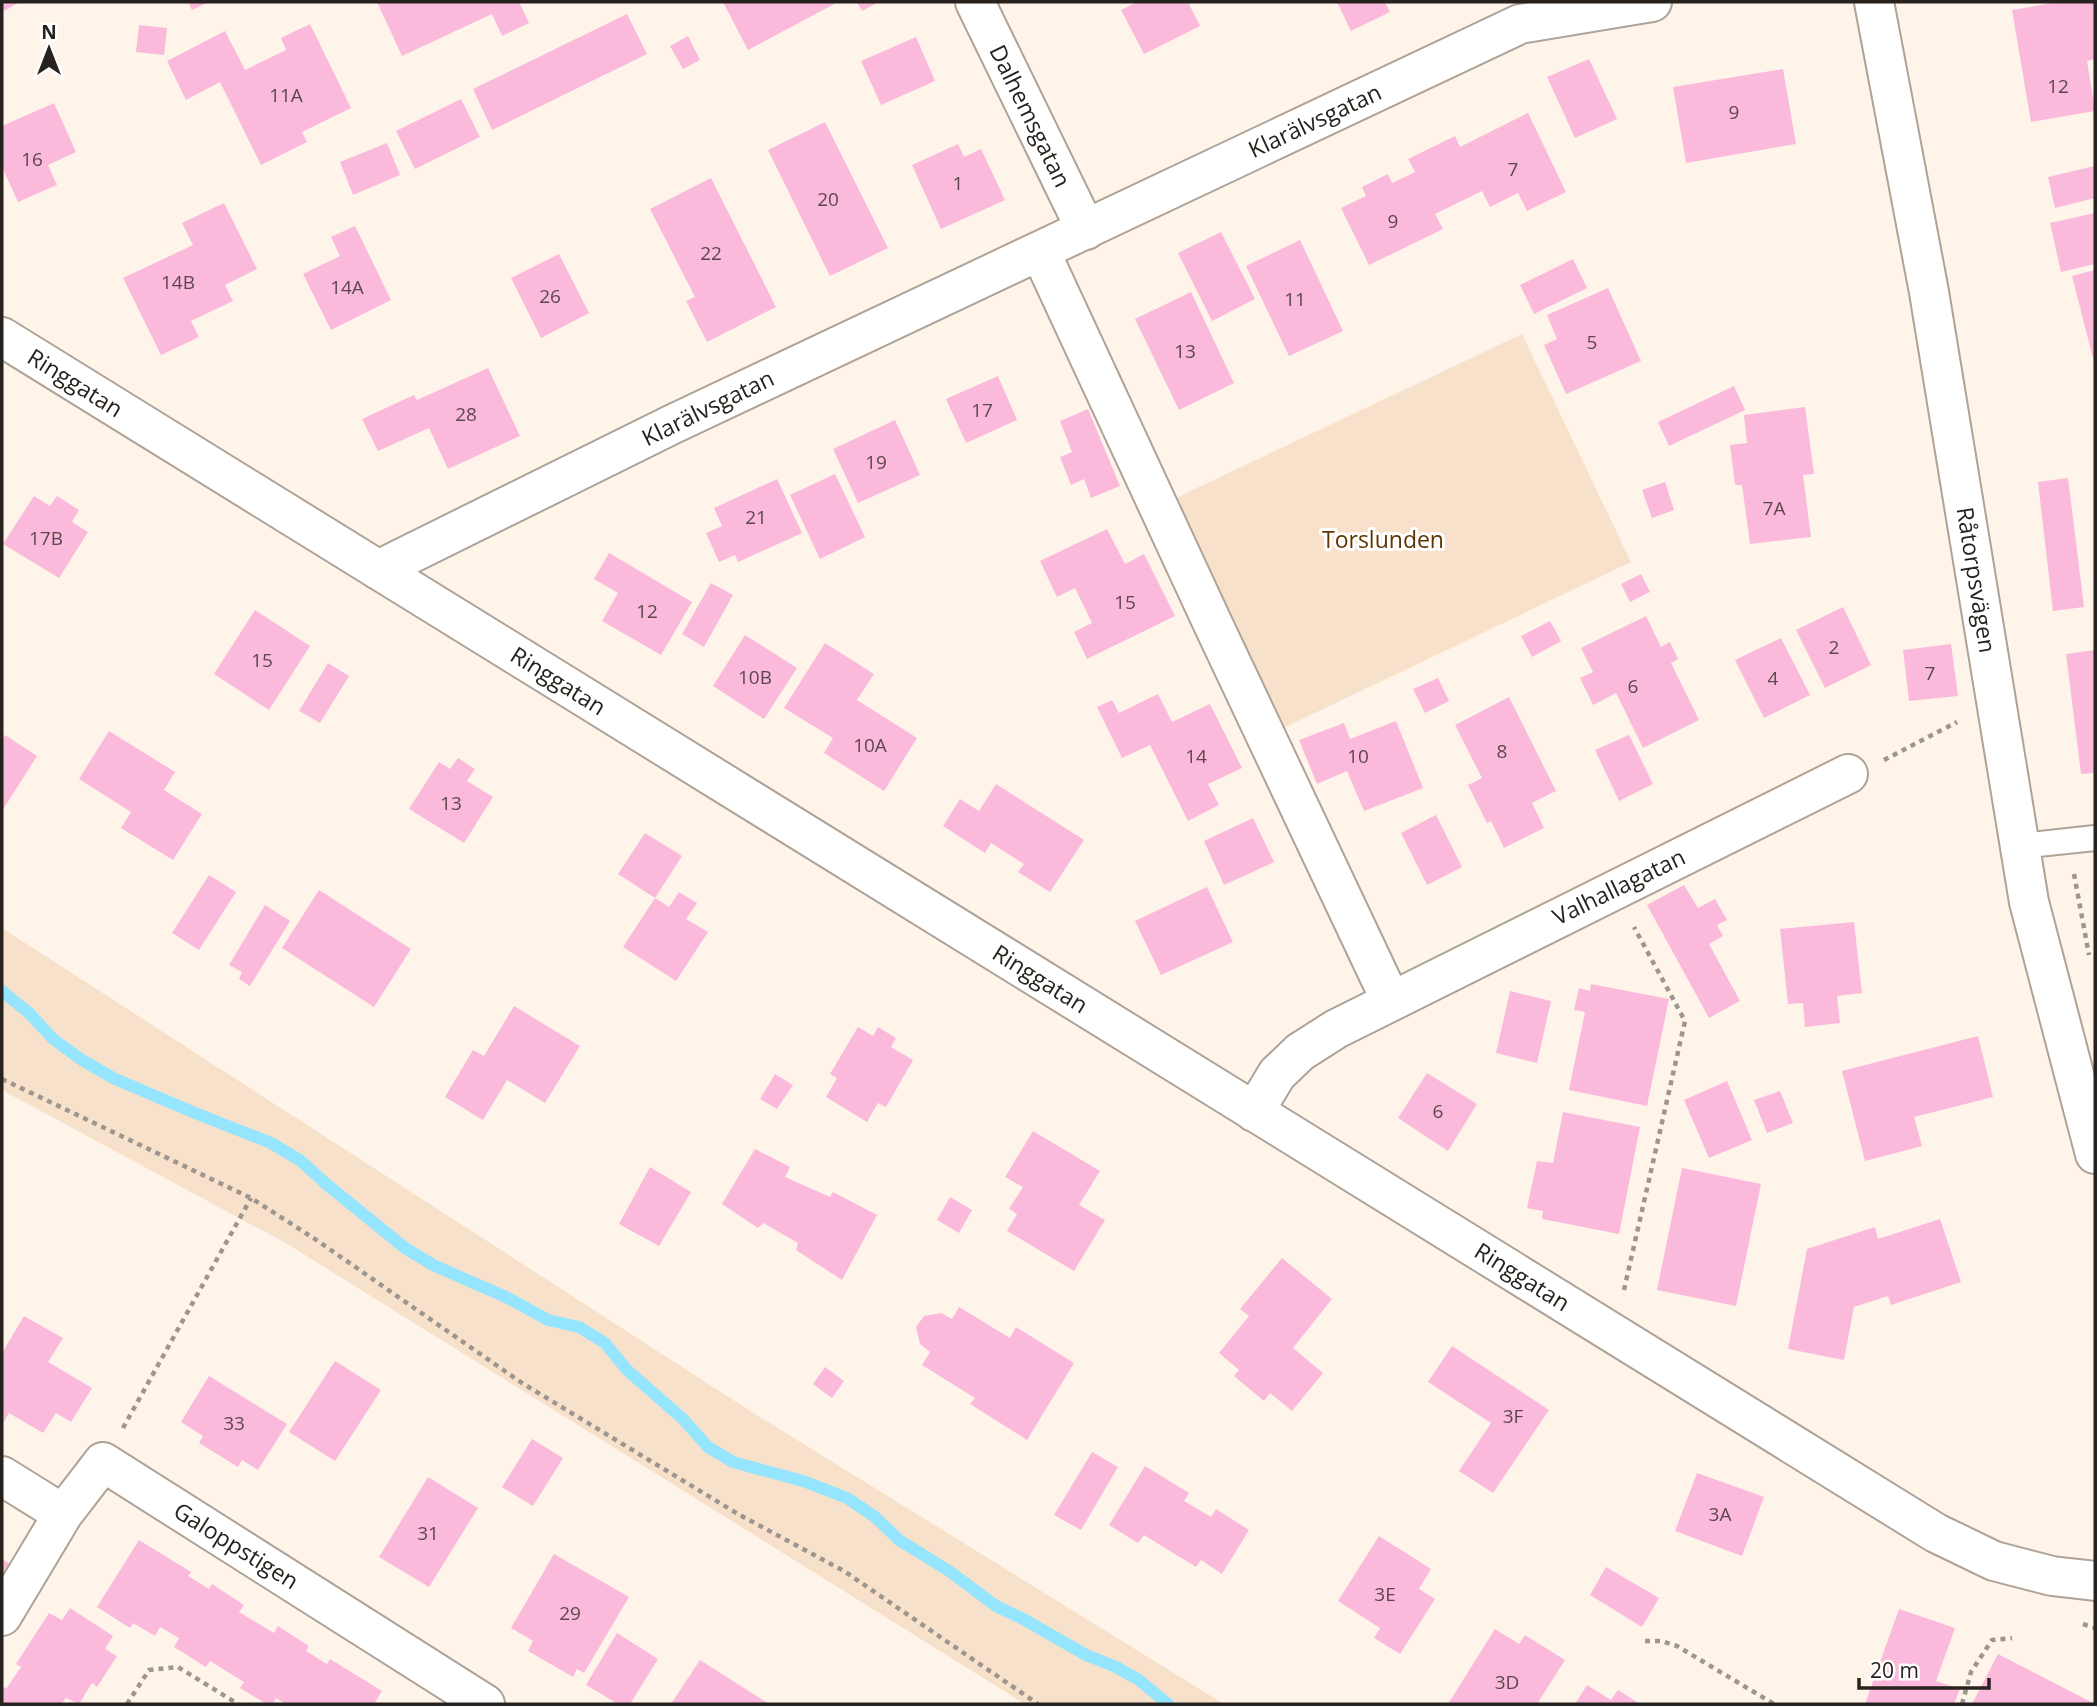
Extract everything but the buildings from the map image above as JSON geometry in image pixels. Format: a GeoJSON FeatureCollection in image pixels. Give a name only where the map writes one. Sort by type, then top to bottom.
{"type":"FeatureCollection","features":[{"type":"Feature","properties":{"kind":"street","name":"Dalhemsgatan"},"geometry":{"type":"LineString","coordinates":[[975,2],[1086,230]]}},
{"type":"Feature","properties":{"kind":"street","name":"Klarälvsgatan"},"geometry":{"type":"LineString","coordinates":[[378,570],[673,424],[1520,24],[1594,6],[1652,2]]}},
{"type":"Feature","properties":{"kind":"street","name":"Råtorpsvägen"},"geometry":{"type":"LineString","coordinates":[[1874,2],[1929,292],[2029,902],[2095,1154]]}},
{"type":"Feature","properties":{"kind":"street"},"geometry":{"type":"LineString","coordinates":[[1040,251],[1391,1001]]}},
{"type":"Feature","properties":{"kind":"street","name":"Ringgatan"},"geometry":{"type":"LineString","coordinates":[[2,337],[1936,1533],[1994,1561],[2052,1576],[2095,1581]]}},
{"type":"Feature","properties":{"kind":"street","name":"Valhallagatan"},"geometry":{"type":"LineString","coordinates":[[1254,1112],[1277,1074],[1300,1052],[1336,1029],[1847,774]]}},
{"type":"Feature","properties":{"kind":"street"},"geometry":{"type":"LineString","coordinates":[[2,1616],[63,1514],[103,1462]]}},
{"type":"Feature","properties":{"kind":"street","name":"Galoppstigen"},"geometry":{"type":"LineString","coordinates":[[103,1462],[485,1704]]}},
{"type":"Feature","properties":{"kind":"street"},"geometry":{"type":"LineString","coordinates":[[2,1476],[63,1514]]}},
{"type":"Feature","properties":{"kind":"lane"},"geometry":{"type":"LineString","coordinates":[[2020,846],[2095,838]]}},
{"type":"Feature","properties":{"kind":"path"},"geometry":{"type":"LineString","coordinates":[[1847,774],[1881,762],[1996,703]]}},
{"type":"Feature","properties":{"kind":"path"},"geometry":{"type":"LineString","coordinates":[[1607,1329],[1620,1305],[1685,1021],[1614,890]]}},
{"type":"Feature","properties":{"kind":"path"},"geometry":{"type":"LineString","coordinates":[[2,1080],[251,1198],[316,1239],[522,1383],[738,1514],[844,1571],[1038,1704]]}},
{"type":"Feature","properties":{"kind":"path"},"geometry":{"type":"LineString","coordinates":[[103,1462],[251,1198]]}},
{"type":"Feature","properties":{"kind":"path"},"geometry":{"type":"LineString","coordinates":[[1962,1704],[1971,1672],[1992,1640],[2012,1638]]}},
{"type":"Feature","properties":{"kind":"path"},"geometry":{"type":"LineString","coordinates":[[1645,1641],[1661,1641],[1677,1646],[1774,1704]]}},
{"type":"Feature","properties":{"kind":"path"},"geometry":{"type":"LineString","coordinates":[[127,1704],[149,1670],[178,1667],[238,1704]]}},
{"type":"Feature","properties":{"kind":"green space","name":"Torslunden"},"geometry":{"type":"Polygon","coordinates":[[[1522,334],[1631,562],[1273,733],[1163,504],[1522,334]]]}},
{"type":"Feature","properties":{"kind":"green space"},"geometry":{"type":"Polygon","coordinates":[[[2,928],[755,1414],[1224,1704],[1025,1704],[289,1245],[2,1090],[2,928]]]}},
{"type":"Feature","properties":{"kind":"waterway"},"geometry":{"type":"LineString","coordinates":[[2,991],[30,1014],[53,1039],[113,1078],[271,1143],[301,1161],[405,1248],[433,1265],[508,1298],[548,1320],[579,1327],[605,1343],[627,1370],[683,1419],[708,1447],[733,1462],[803,1481],[847,1498],[875,1517],[899,1540],[949,1571],[996,1606],[1086,1655],[1139,1680],[1168,1704]]}}]}
